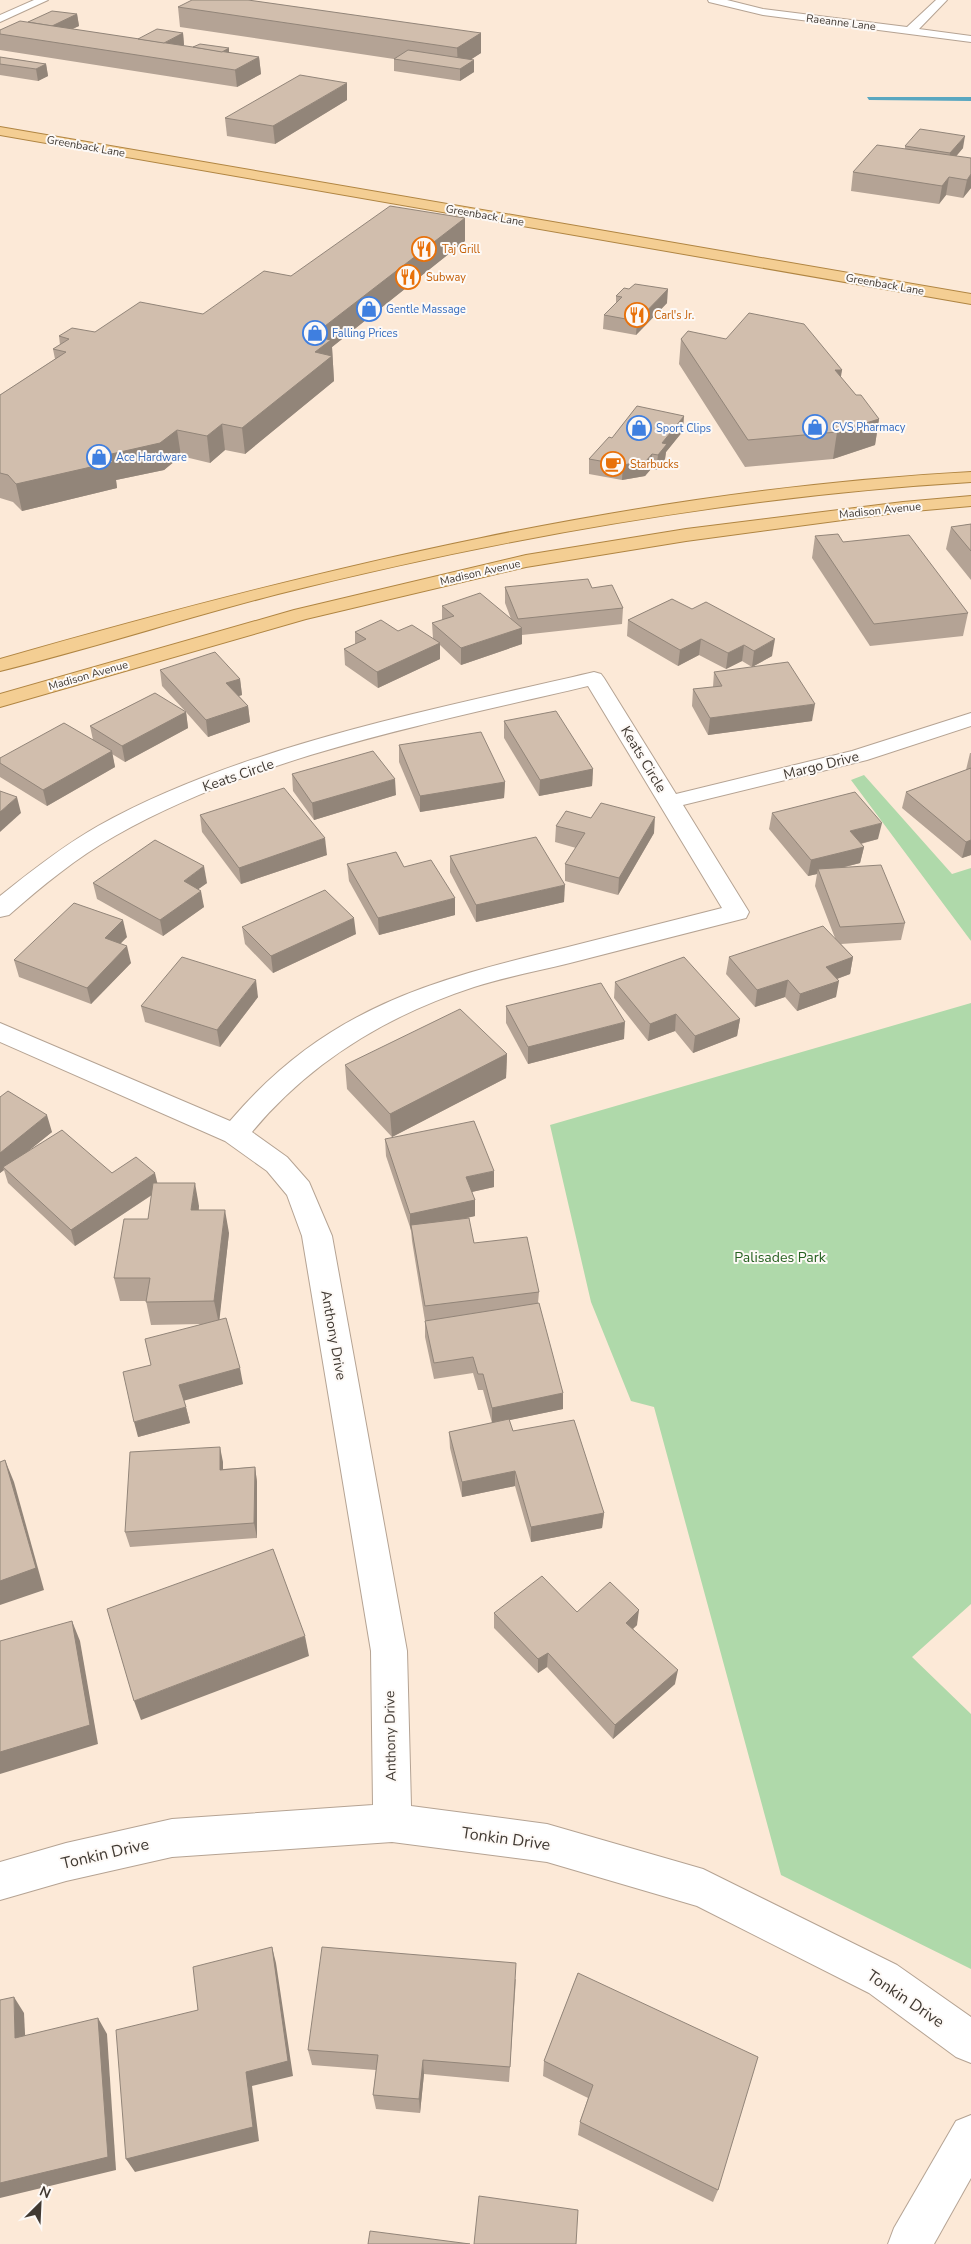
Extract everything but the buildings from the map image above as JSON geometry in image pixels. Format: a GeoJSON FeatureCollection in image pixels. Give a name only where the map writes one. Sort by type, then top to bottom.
{"type":"FeatureCollection","features":[{"type":"Feature","properties":{"kind":"main road","name":"Greenback Lane"},"geometry":{"type":"LineString","coordinates":[[0,131],[971,299]]}},
{"type":"Feature","properties":{"kind":"main road","name":"Madison Avenue"},"geometry":{"type":"LineString","coordinates":[[0,665],[173,615],[368,567],[510,538],[631,516],[756,498],[873,483],[971,476]]}},
{"type":"Feature","properties":{"kind":"main road","name":"Madison Avenue"},"geometry":{"type":"LineString","coordinates":[[0,701],[301,614],[526,561],[686,534],[903,507],[971,501]]}},
{"type":"Feature","properties":{"kind":"street"},"geometry":{"type":"LineString","coordinates":[[0,19],[43,0]]}},
{"type":"Feature","properties":{"kind":"street","name":"Raeanne Lane"},"geometry":{"type":"LineString","coordinates":[[713,0],[763,12],[971,39]]}},
{"type":"Feature","properties":{"kind":"street"},"geometry":{"type":"LineString","coordinates":[[910,31],[942,0]]}},
{"type":"Feature","properties":{"kind":"street","name":"Keats Circle"},"geometry":{"type":"LineString","coordinates":[[0,908],[77,849],[120,824],[188,792],[267,764],[372,733],[594,678],[737,912],[467,980],[412,1000],[361,1026],[313,1057],[250,1114],[234,1134]]}},
{"type":"Feature","properties":{"kind":"street","name":"Margo Drive"},"geometry":{"type":"LineString","coordinates":[[669,802],[864,755],[938,732],[971,719]]}},
{"type":"Feature","properties":{"kind":"street","name":"Anthony Drive"},"geometry":{"type":"LineString","coordinates":[[0,1032],[234,1134],[277,1164],[299,1190],[317,1236],[388,1651],[392,1823]]}},
{"type":"Feature","properties":{"kind":"street","name":"Tonkin Drive"},"geometry":{"type":"LineString","coordinates":[[0,1881],[66,1862],[172,1838],[392,1823],[547,1843],[703,1888],[883,1979],[971,2042]]}},
{"type":"Feature","properties":{"kind":"street"},"geometry":{"type":"LineString","coordinates":[[910,2244],[971,2136]]}},
{"type":"Feature","properties":{"kind":"green space"},"geometry":{"type":"Polygon","coordinates":[[[864,775],[952,874],[971,868],[971,941],[851,780],[864,775]]]}},
{"type":"Feature","properties":{"kind":"green space","name":"Palisades Park"},"geometry":{"type":"Polygon","coordinates":[[[971,1003],[971,1604],[912,1657],[971,1714],[971,1969],[781,1875],[654,1407],[631,1401],[591,1302],[550,1125],[971,1003]]]}},
{"type":"Feature","properties":{"kind":"waterway"},"geometry":{"type":"LineString","coordinates":[[869,98],[971,99]]}},
{"type":"Feature","properties":{"kind":"place","name":"Taj Grill"},"geometry":{"type":"Point","coordinates":[424,249]}},
{"type":"Feature","properties":{"kind":"place","name":"Subway"},"geometry":{"type":"Point","coordinates":[408,277]}},
{"type":"Feature","properties":{"kind":"place","name":"Gentle Massage"},"geometry":{"type":"Point","coordinates":[369,309]}},
{"type":"Feature","properties":{"kind":"place","name":"Carl's Jr."},"geometry":{"type":"Point","coordinates":[637,315]}},
{"type":"Feature","properties":{"kind":"place","name":"Falling Prices"},"geometry":{"type":"Point","coordinates":[315,333]}},
{"type":"Feature","properties":{"kind":"place","name":"CVS Pharmacy"},"geometry":{"type":"Point","coordinates":[815,427]}},
{"type":"Feature","properties":{"kind":"place","name":"Sport Clips"},"geometry":{"type":"Point","coordinates":[639,428]}},
{"type":"Feature","properties":{"kind":"place","name":"Ace Hardware"},"geometry":{"type":"Point","coordinates":[99,457]}},
{"type":"Feature","properties":{"kind":"place","name":"Starbucks"},"geometry":{"type":"Point","coordinates":[613,464]}}]}
